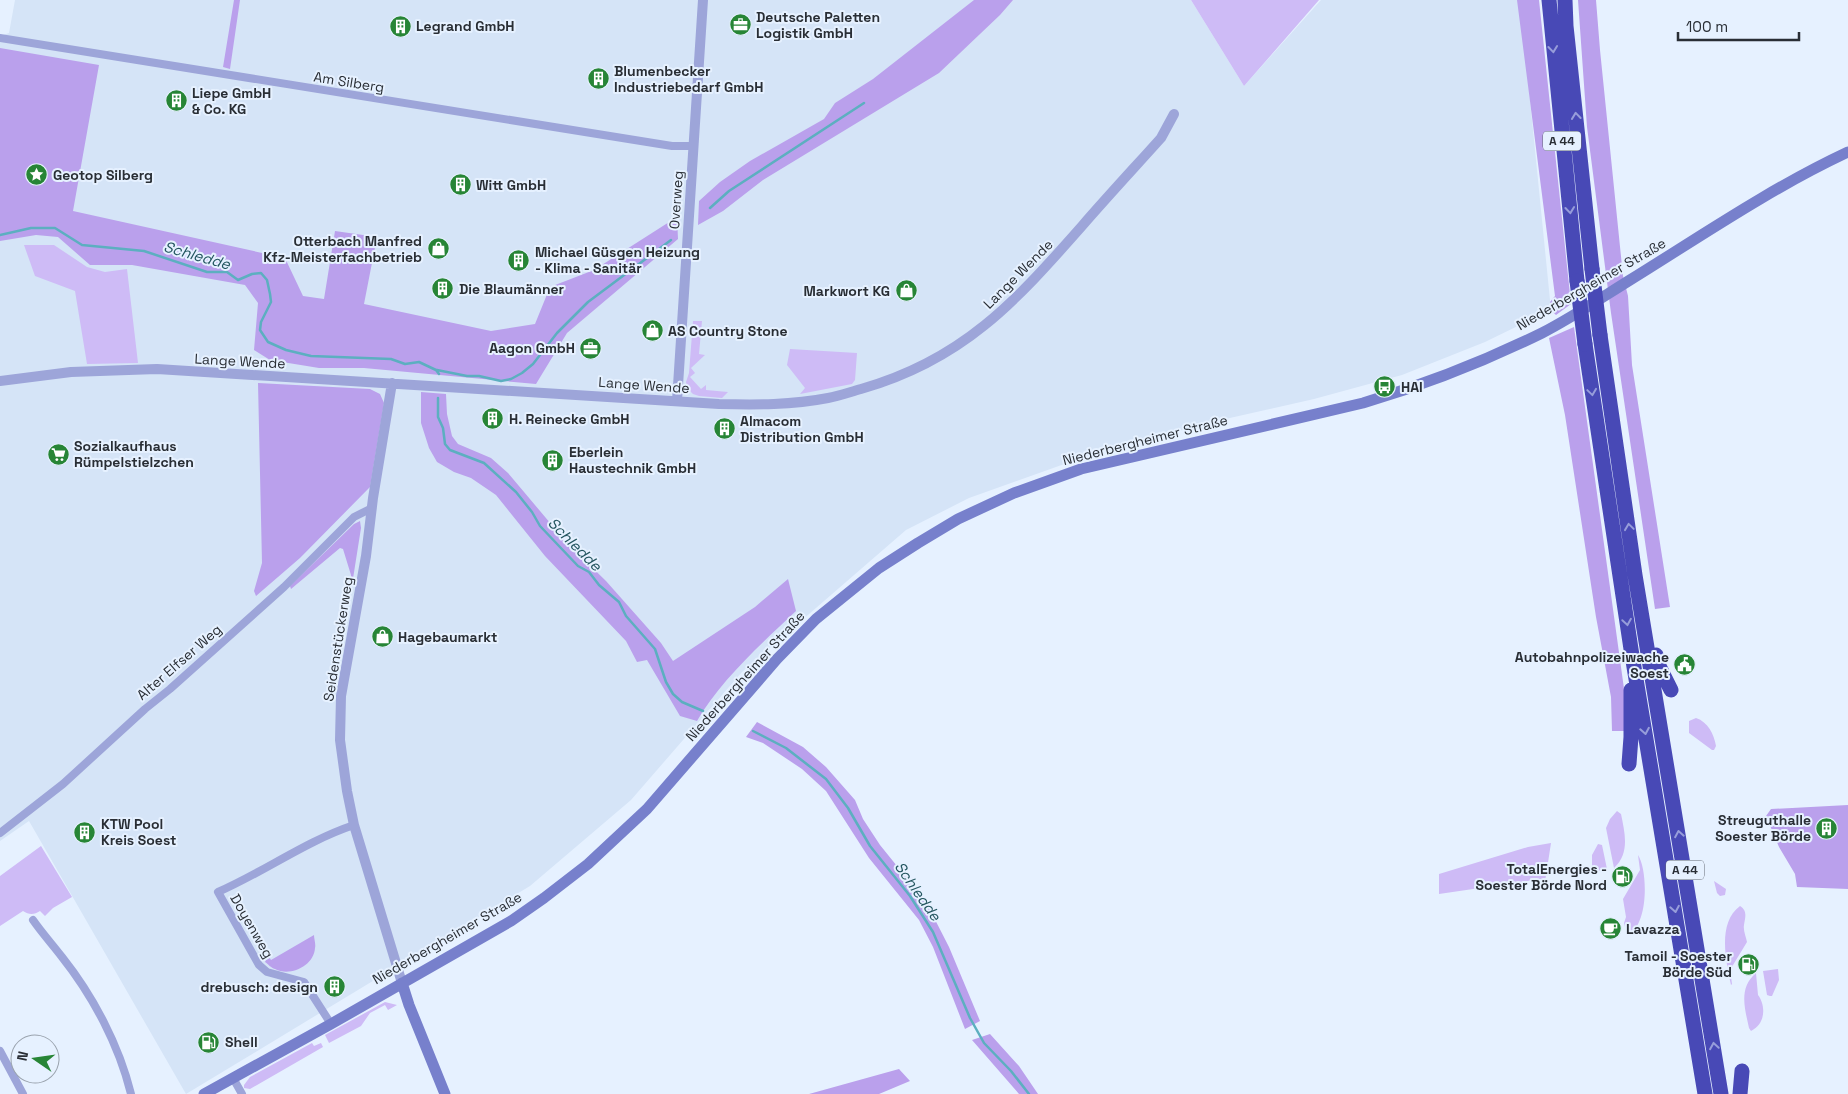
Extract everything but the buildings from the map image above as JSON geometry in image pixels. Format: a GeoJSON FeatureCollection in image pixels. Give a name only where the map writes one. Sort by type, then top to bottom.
{"type":"FeatureCollection","features":[{"type":"Feature","properties":{"kind":"highway","name":"A 44"},"geometry":{"type":"LineString","coordinates":[[1549,0],[1585,344],[1631,649],[1705,1094]]}},
{"type":"Feature","properties":{"kind":"highway","name":"A 44"},"geometry":{"type":"LineString","coordinates":[[1565,0],[1566,26],[1600,335],[1640,599],[1651,646],[1721,1094]]}},
{"type":"Feature","properties":{"kind":"highway"},"geometry":{"type":"LineString","coordinates":[[1651,646],[1671,690]]}},
{"type":"Feature","properties":{"kind":"highway"},"geometry":{"type":"LineString","coordinates":[[1629,764],[1631,737],[1631,649]]}},
{"type":"Feature","properties":{"kind":"highway"},"geometry":{"type":"LineString","coordinates":[[1740,1094],[1742,1072]]}},
{"type":"Feature","properties":{"kind":"main road","name":"Niederbergheimer Straße"},"geometry":{"type":"LineString","coordinates":[[204,1094],[331,1024],[511,920],[544,898],[588,864],[647,809],[777,659],[816,619],[879,568],[958,519],[1014,493],[1081,469],[1363,403],[1455,372],[1543,332],[1602,298],[1776,190],[1848,152]]}},
{"type":"Feature","properties":{"kind":"main road"},"geometry":{"type":"LineString","coordinates":[[402,983],[408,1005],[445,1094]]}},
{"type":"Feature","properties":{"kind":"street","name":"Overweg"},"geometry":{"type":"LineString","coordinates":[[676,402],[703,0]]}},
{"type":"Feature","properties":{"kind":"street","name":"Am Silberg"},"geometry":{"type":"LineString","coordinates":[[0,38],[672,146],[694,146]]}},
{"type":"Feature","properties":{"kind":"street","name":"Lange Wende"},"geometry":{"type":"LineString","coordinates":[[0,381],[71,372],[157,369],[676,402],[762,405],[798,403],[831,398],[908,374],[970,338],[1009,305],[1044,271],[1161,138],[1174,114]]}},
{"type":"Feature","properties":{"kind":"street","name":"Seidenstückerweg"},"geometry":{"type":"LineString","coordinates":[[392,383],[366,556],[341,696],[340,740],[354,825],[402,983]]}},
{"type":"Feature","properties":{"kind":"street","name":"Alter Elfser Weg"},"geometry":{"type":"LineString","coordinates":[[0,833],[63,784],[145,709],[170,689],[284,587],[354,517],[372,508]]}},
{"type":"Feature","properties":{"kind":"street","name":"Doyenweg"},"geometry":{"type":"LineString","coordinates":[[331,1024],[304,982],[280,976],[263,969],[255,960],[218,892],[277,863],[330,833],[354,825]]}},
{"type":"Feature","properties":{"kind":"street"},"geometry":{"type":"LineString","coordinates":[[33,920],[87,993],[110,1035],[128,1081],[131,1094]]}},
{"type":"Feature","properties":{"kind":"street"},"geometry":{"type":"LineString","coordinates":[[0,1051],[24,1094]]}},
{"type":"Feature","properties":{"kind":"street"},"geometry":{"type":"LineString","coordinates":[[233,1078],[242,1094]]}},
{"type":"Feature","properties":{"kind":"shaded area"},"geometry":{"type":"Polygon","coordinates":[[[15,0],[1191,0],[1244,86],[1321,0],[1520,0],[1551,310],[1485,342],[1402,375],[1314,399],[1212,422],[1084,457],[969,498],[906,530],[742,672],[631,800],[530,886],[186,1094],[29,821],[0,841],[0,36],[9,33],[15,0]]]}},
{"type":"Feature","properties":{"kind":"shaded area"},"geometry":{"type":"Polygon","coordinates":[[[234,0],[240,0],[230,69],[223,67],[234,0]]]}},
{"type":"Feature","properties":{"kind":"shaded area"},"geometry":{"type":"Polygon","coordinates":[[[974,0],[1013,0],[1000,15],[939,73],[763,180],[723,211],[698,225],[699,201],[720,182],[750,161],[824,119],[835,103],[873,79],[974,0]]]}},
{"type":"Feature","properties":{"kind":"shaded area"},"geometry":{"type":"Polygon","coordinates":[[[1191,0],[1319,0],[1244,86],[1191,0]]]}},
{"type":"Feature","properties":{"kind":"shaded area"},"geometry":{"type":"Polygon","coordinates":[[[1517,0],[1539,0],[1571,304],[1556,315],[1551,310],[1550,302],[1555,296],[1517,0]]]}},
{"type":"Feature","properties":{"kind":"shaded area"},"geometry":{"type":"Polygon","coordinates":[[[1578,0],[1596,0],[1623,276],[1628,296],[1632,365],[1670,607],[1655,609],[1611,313],[1587,127],[1578,0]]]}},
{"type":"Feature","properties":{"kind":"shaded area"},"geometry":{"type":"Polygon","coordinates":[[[0,48],[99,65],[73,211],[285,258],[303,296],[324,299],[335,231],[377,237],[364,304],[491,331],[535,324],[550,287],[594,270],[677,217],[678,239],[567,333],[536,384],[364,368],[319,368],[270,360],[254,350],[258,303],[245,285],[132,265],[90,265],[58,237],[36,235],[0,241],[0,48]]]}},
{"type":"Feature","properties":{"kind":"shaded area"},"geometry":{"type":"Polygon","coordinates":[[[24,245],[54,245],[87,267],[105,272],[127,269],[138,363],[87,364],[75,291],[35,276],[24,245]]]}},
{"type":"Feature","properties":{"kind":"shaded area"},"geometry":{"type":"Polygon","coordinates":[[[693,321],[702,321],[699,354],[705,355],[691,368],[695,373],[690,377],[701,389],[706,385],[706,390],[728,392],[722,398],[699,396],[693,394],[687,388],[686,382],[689,373],[693,321]]]}},
{"type":"Feature","properties":{"kind":"shaded area"},"geometry":{"type":"Polygon","coordinates":[[[1574,327],[1625,696],[1624,731],[1612,731],[1611,697],[1596,617],[1565,415],[1549,338],[1574,327]]]}},
{"type":"Feature","properties":{"kind":"shaded area"},"geometry":{"type":"Polygon","coordinates":[[[790,349],[857,353],[855,380],[852,384],[800,394],[805,388],[787,365],[790,349]]]}},
{"type":"Feature","properties":{"kind":"shaded area"},"geometry":{"type":"Polygon","coordinates":[[[258,383],[370,389],[380,394],[384,403],[370,487],[300,558],[256,596],[254,591],[262,563],[258,383]]]}},
{"type":"Feature","properties":{"kind":"shaded area"},"geometry":{"type":"Polygon","coordinates":[[[421,392],[446,394],[447,414],[452,436],[458,444],[491,458],[508,473],[567,543],[606,581],[661,643],[673,661],[755,607],[788,579],[796,611],[729,677],[706,706],[697,721],[680,716],[647,660],[637,662],[626,641],[545,556],[496,495],[471,478],[454,472],[437,462],[429,448],[421,423],[421,392]]]}},
{"type":"Feature","properties":{"kind":"shaded area"},"geometry":{"type":"Polygon","coordinates":[[[360,521],[361,528],[352,585],[343,549],[340,548],[291,589],[290,586],[354,524],[360,521]]]}},
{"type":"Feature","properties":{"kind":"shaded area"},"geometry":{"type":"Polygon","coordinates":[[[1696,718],[1704,722],[1712,733],[1716,746],[1714,750],[1689,733],[1689,721],[1696,718]]]}},
{"type":"Feature","properties":{"kind":"shaded area"},"geometry":{"type":"Polygon","coordinates":[[[757,722],[803,747],[826,767],[855,800],[863,819],[880,845],[926,902],[949,947],[980,1021],[965,1029],[933,947],[919,920],[869,858],[826,791],[802,769],[763,743],[746,737],[757,722]]]}},
{"type":"Feature","properties":{"kind":"shaded area"},"geometry":{"type":"Polygon","coordinates":[[[1848,805],[1848,889],[1797,887],[1795,874],[1779,847],[1766,816],[1771,809],[1848,805]]]}},
{"type":"Feature","properties":{"kind":"shaded area"},"geometry":{"type":"Polygon","coordinates":[[[1617,811],[1621,814],[1625,843],[1622,856],[1614,868],[1606,828],[1610,819],[1617,811]]]}},
{"type":"Feature","properties":{"kind":"shaded area"},"geometry":{"type":"Polygon","coordinates":[[[1551,843],[1545,882],[1541,879],[1439,894],[1439,874],[1528,847],[1551,843]]]}},
{"type":"Feature","properties":{"kind":"shaded area"},"geometry":{"type":"Polygon","coordinates":[[[1598,844],[1602,845],[1607,869],[1592,872],[1592,855],[1598,844]]]}},
{"type":"Feature","properties":{"kind":"shaded area"},"geometry":{"type":"Polygon","coordinates":[[[41,846],[72,897],[53,908],[45,916],[40,911],[32,914],[23,911],[0,926],[0,876],[41,846]]]}},
{"type":"Feature","properties":{"kind":"shaded area"},"geometry":{"type":"Polygon","coordinates":[[[1638,855],[1644,873],[1645,898],[1639,921],[1634,930],[1627,935],[1624,923],[1626,917],[1623,899],[1640,870],[1638,855]]]}},
{"type":"Feature","properties":{"kind":"shaded area"},"geometry":{"type":"Polygon","coordinates":[[[1714,881],[1726,889],[1725,895],[1720,896],[1717,893],[1714,881]]]}},
{"type":"Feature","properties":{"kind":"shaded area"},"geometry":{"type":"Polygon","coordinates":[[[1740,906],[1745,912],[1744,929],[1747,942],[1730,970],[1731,985],[1727,965],[1726,932],[1728,922],[1740,906]]]}},
{"type":"Feature","properties":{"kind":"shaded area"},"geometry":{"type":"Polygon","coordinates":[[[314,935],[314,954],[306,965],[287,972],[272,968],[265,962],[268,955],[271,960],[314,935]]]}},
{"type":"Feature","properties":{"kind":"shaded area"},"geometry":{"type":"Polygon","coordinates":[[[1778,969],[1779,980],[1772,996],[1767,995],[1763,971],[1778,969]]]}},
{"type":"Feature","properties":{"kind":"shaded area"},"geometry":{"type":"Polygon","coordinates":[[[1756,973],[1758,995],[1762,1003],[1763,1013],[1760,1023],[1751,1031],[1744,999],[1747,985],[1756,973]]]}},
{"type":"Feature","properties":{"kind":"shaded area"},"geometry":{"type":"Polygon","coordinates":[[[385,1002],[397,1005],[388,1010],[385,1005],[370,1013],[361,1026],[329,1043],[325,1035],[385,1002]]]}},
{"type":"Feature","properties":{"kind":"shaded area"},"geometry":{"type":"Polygon","coordinates":[[[990,1034],[1019,1066],[1038,1094],[1019,1094],[972,1040],[990,1034]]]}},
{"type":"Feature","properties":{"kind":"shaded area"},"geometry":{"type":"Polygon","coordinates":[[[312,1043],[314,1046],[321,1043],[323,1047],[250,1089],[244,1088],[250,1077],[312,1043]]]}},
{"type":"Feature","properties":{"kind":"shaded area"},"geometry":{"type":"Polygon","coordinates":[[[899,1069],[910,1081],[879,1094],[809,1094],[899,1069]]]}},
{"type":"Feature","properties":{"kind":"waterway"},"geometry":{"type":"LineString","coordinates":[[710,208],[729,191],[864,103]]}},
{"type":"Feature","properties":{"kind":"waterway","name":"Schledde"},"geometry":{"type":"LineString","coordinates":[[0,235],[31,228],[55,228],[82,245],[144,251],[207,272],[227,272],[238,280],[252,274],[261,273],[267,280],[271,302],[261,322],[260,330],[268,342],[286,350],[311,356],[391,359],[405,364],[419,362],[436,370],[439,374]]}},
{"type":"Feature","properties":{"kind":"waterway"},"geometry":{"type":"LineString","coordinates":[[437,370],[501,381],[511,379],[522,373],[533,364],[557,333],[588,302],[671,240]]}},
{"type":"Feature","properties":{"kind":"waterway","name":"Schledde"},"geometry":{"type":"LineString","coordinates":[[438,398],[438,417],[443,428],[445,444],[450,450],[484,463],[516,492],[532,512],[540,526],[578,566],[589,572],[599,585],[619,602],[626,616],[655,649],[666,682],[673,694],[682,702],[703,711]]}},
{"type":"Feature","properties":{"kind":"waterway","name":"Schledde"},"geometry":{"type":"LineString","coordinates":[[753,731],[786,748],[826,779],[848,808],[870,846],[910,896],[933,932],[970,1018],[984,1043],[1011,1071],[1029,1094]]}},
{"type":"Feature","properties":{"kind":"place","name":"Deutsche Paletten Logistik GmbH"},"geometry":{"type":"Point","coordinates":[740,25]}},
{"type":"Feature","properties":{"kind":"place","name":"Legrand GmbH"},"geometry":{"type":"Point","coordinates":[400,26]}},
{"type":"Feature","properties":{"kind":"place","name":"Blumenbecker Industriebedarf GmbH"},"geometry":{"type":"Point","coordinates":[598,79]}},
{"type":"Feature","properties":{"kind":"place","name":"Liepe GmbH & Co. KG"},"geometry":{"type":"Point","coordinates":[176,101]}},
{"type":"Feature","properties":{"kind":"place","name":"Geotop Silberg"},"geometry":{"type":"Point","coordinates":[37,175]}},
{"type":"Feature","properties":{"kind":"place","name":"Witt GmbH"},"geometry":{"type":"Point","coordinates":[460,185]}},
{"type":"Feature","properties":{"kind":"place","name":"Otterbach Manfred Kfz-Meisterfachbetrieb"},"geometry":{"type":"Point","coordinates":[438,249]}},
{"type":"Feature","properties":{"kind":"place","name":"Michael Güsgen Heizung - Klima - Sanitär"},"geometry":{"type":"Point","coordinates":[519,260]}},
{"type":"Feature","properties":{"kind":"place","name":"Die Blaumänner"},"geometry":{"type":"Point","coordinates":[443,289]}},
{"type":"Feature","properties":{"kind":"place","name":"Markwort KG"},"geometry":{"type":"Point","coordinates":[906,291]}},
{"type":"Feature","properties":{"kind":"place","name":"AS Country Stone"},"geometry":{"type":"Point","coordinates":[652,331]}},
{"type":"Feature","properties":{"kind":"place","name":"Aagon GmbH"},"geometry":{"type":"Point","coordinates":[591,348]}},
{"type":"Feature","properties":{"kind":"place","name":"HAI"},"geometry":{"type":"Point","coordinates":[1385,387]}},
{"type":"Feature","properties":{"kind":"place","name":"H. Reinecke GmbH"},"geometry":{"type":"Point","coordinates":[493,419]}},
{"type":"Feature","properties":{"kind":"place","name":"Almacom Distribution GmbH"},"geometry":{"type":"Point","coordinates":[724,429]}},
{"type":"Feature","properties":{"kind":"place","name":"Sozialkaufhaus Rümpelstielzchen"},"geometry":{"type":"Point","coordinates":[58,454]}},
{"type":"Feature","properties":{"kind":"place","name":"Eberlein Haustechnik GmbH"},"geometry":{"type":"Point","coordinates":[553,460]}},
{"type":"Feature","properties":{"kind":"place","name":"Hagebaumarkt"},"geometry":{"type":"Point","coordinates":[382,637]}},
{"type":"Feature","properties":{"kind":"place","name":"Autobahnpolizeiwache Soest"},"geometry":{"type":"Point","coordinates":[1685,665]}},
{"type":"Feature","properties":{"kind":"place","name":"Streuguthalle Soester Börde"},"geometry":{"type":"Point","coordinates":[1827,828]}},
{"type":"Feature","properties":{"kind":"place","name":"KTW Pool Kreis Soest"},"geometry":{"type":"Point","coordinates":[85,832]}},
{"type":"Feature","properties":{"kind":"place","name":"TotalEnergies - Soester Börde Nord"},"geometry":{"type":"Point","coordinates":[1623,877]}},
{"type":"Feature","properties":{"kind":"place","name":"Lavazza"},"geometry":{"type":"Point","coordinates":[1610,929]}},
{"type":"Feature","properties":{"kind":"place","name":"Tamoil - Soester Börde Süd"},"geometry":{"type":"Point","coordinates":[1748,964]}},
{"type":"Feature","properties":{"kind":"place","name":"drebusch: design"},"geometry":{"type":"Point","coordinates":[334,987]}},
{"type":"Feature","properties":{"kind":"place","name":"Shell"},"geometry":{"type":"Point","coordinates":[209,1042]}}]}
